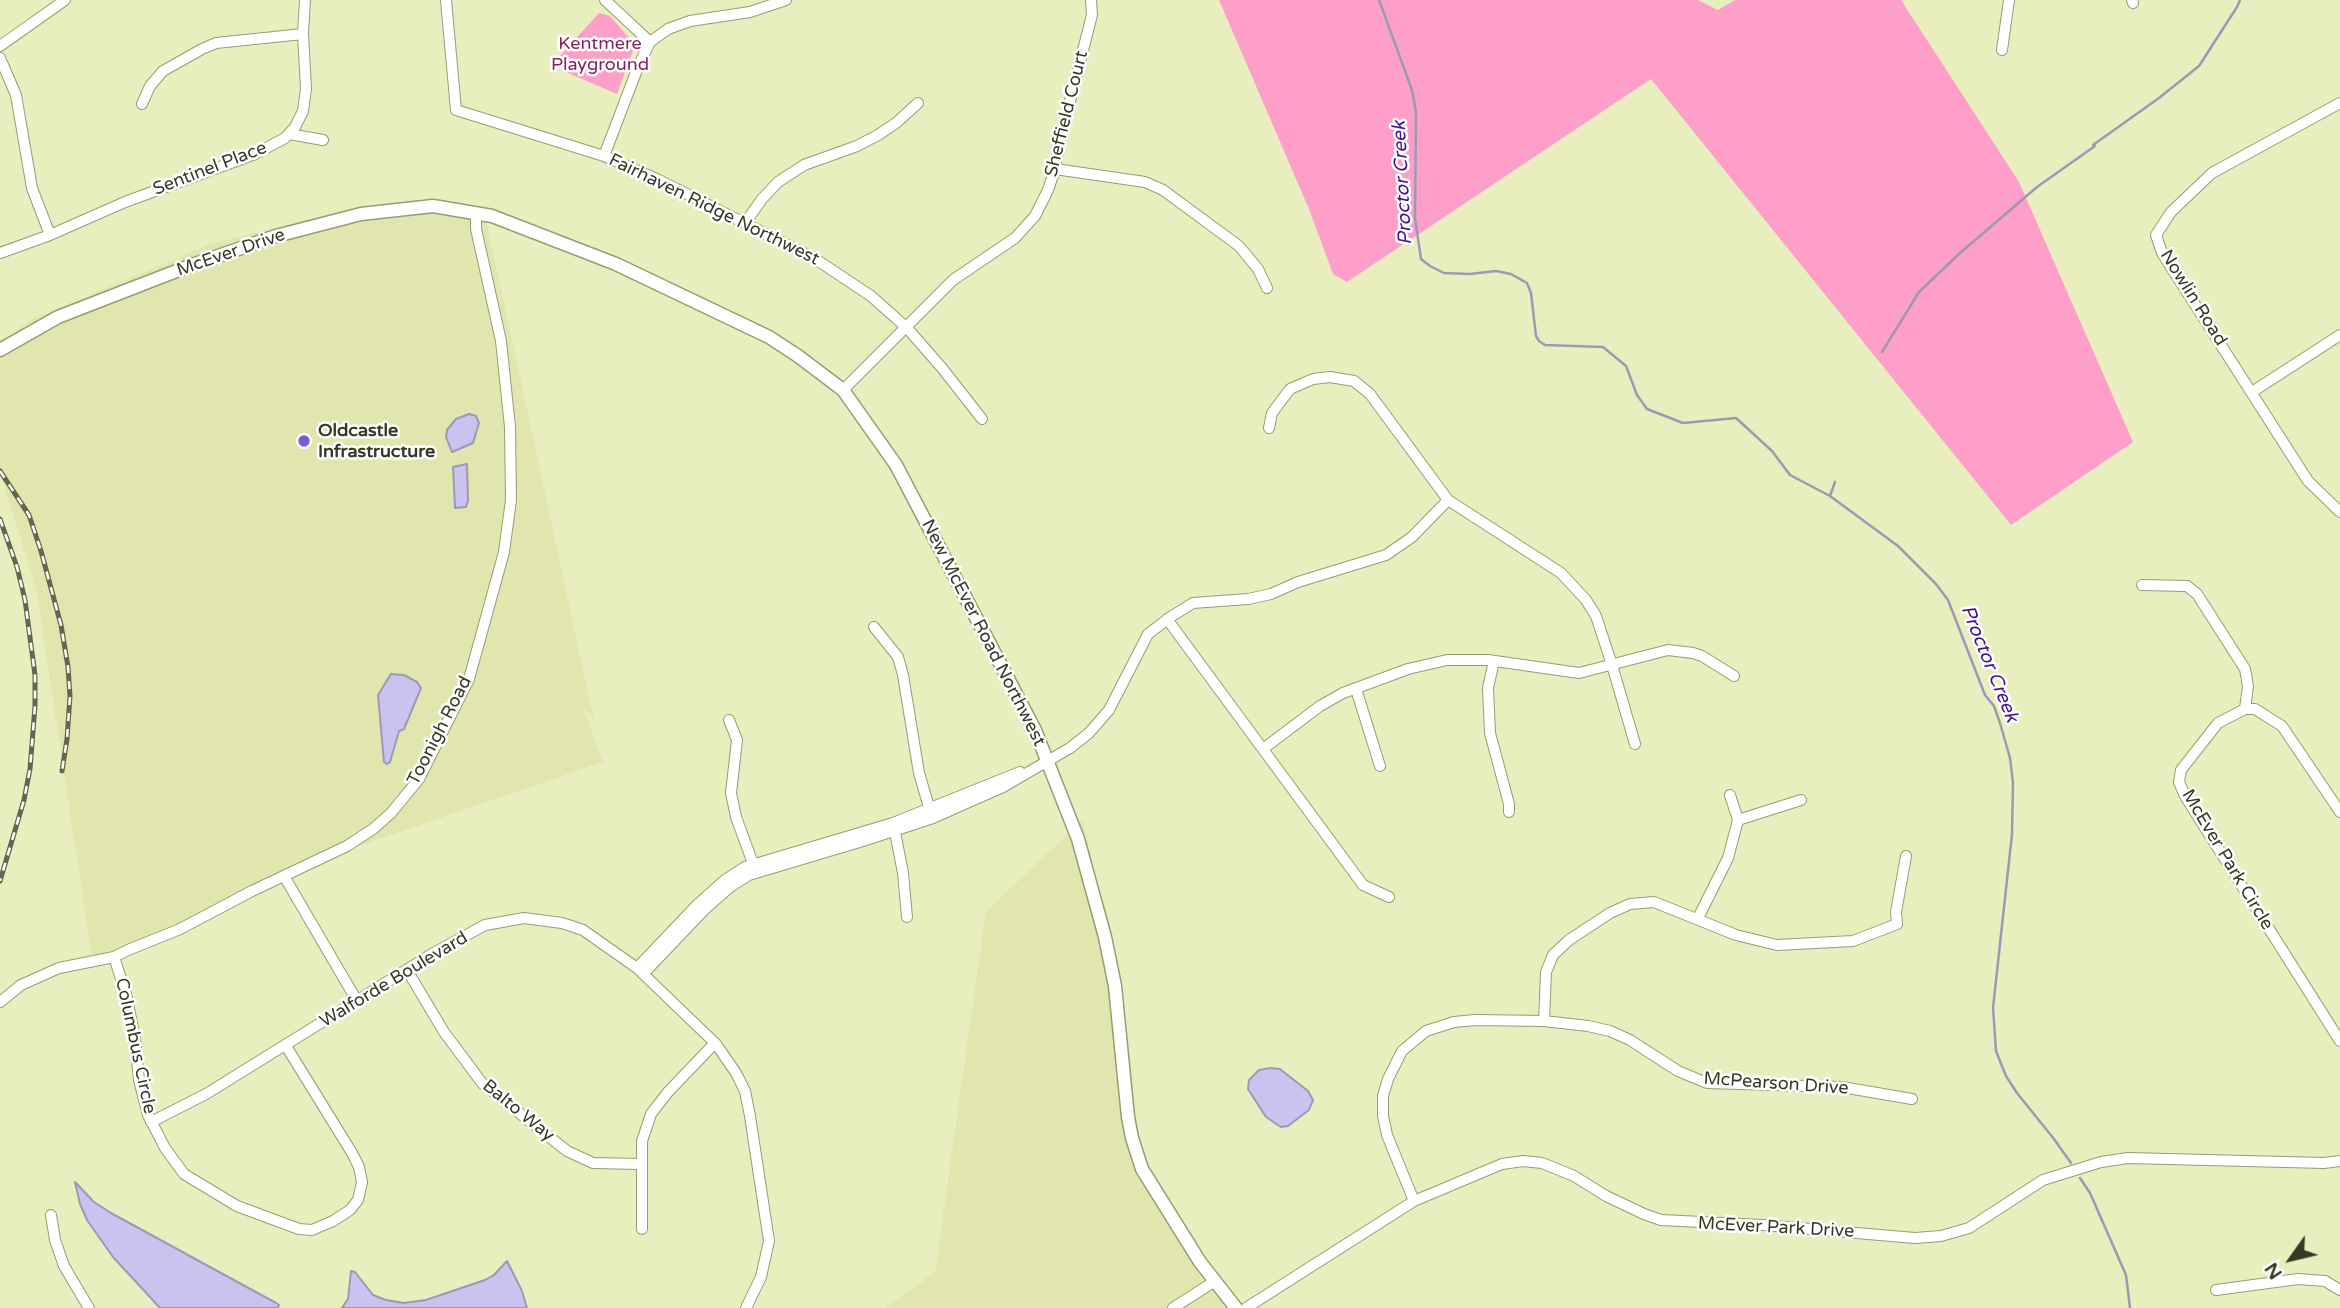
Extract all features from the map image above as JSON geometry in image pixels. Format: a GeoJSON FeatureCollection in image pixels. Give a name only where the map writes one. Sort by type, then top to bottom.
{"type":"FeatureCollection","features":[{"type":"Feature","properties":{"kind":"street"},"geometry":{"type":"LineString","coordinates":[[0,46],[65,0]]}},
{"type":"Feature","properties":{"kind":"street"},"geometry":{"type":"LineString","coordinates":[[289,134],[303,111],[306,89],[303,34],[305,0]]}},
{"type":"Feature","properties":{"kind":"street","name":"Fairhaven Ridge Northwest"},"geometry":{"type":"LineString","coordinates":[[446,0],[456,110],[604,156],[659,180],[814,258],[871,296],[907,328],[982,419]]}},
{"type":"Feature","properties":{"kind":"street"},"geometry":{"type":"LineString","coordinates":[[605,0],[650,42]]}},
{"type":"Feature","properties":{"kind":"street"},"geometry":{"type":"LineString","coordinates":[[604,156],[650,42],[668,29],[690,21],[750,12],[786,0]]}},
{"type":"Feature","properties":{"kind":"street","name":"Sheffield Court"},"geometry":{"type":"LineString","coordinates":[[842,390],[953,280],[1015,237],[1035,216],[1055,169],[1092,15],[1091,0]]}},
{"type":"Feature","properties":{"kind":"street"},"geometry":{"type":"LineString","coordinates":[[2002,50],[2009,0]]}},
{"type":"Feature","properties":{"kind":"street"},"geometry":{"type":"LineString","coordinates":[[142,104],[150,86],[163,71],[202,48],[216,43],[303,34]]}},
{"type":"Feature","properties":{"kind":"street"},"geometry":{"type":"LineString","coordinates":[[0,58],[16,95],[30,179],[50,235]]}},
{"type":"Feature","properties":{"kind":"street"},"geometry":{"type":"LineString","coordinates":[[746,223],[762,199],[778,182],[804,165],[857,146],[878,135],[918,103]]}},
{"type":"Feature","properties":{"kind":"street","name":"Nowlin Road"},"geometry":{"type":"LineString","coordinates":[[2340,103],[2212,173],[2171,212],[2157,235],[2162,253],[2308,481],[2340,512]]}},
{"type":"Feature","properties":{"kind":"street"},"geometry":{"type":"LineString","coordinates":[[289,134],[323,140]]}},
{"type":"Feature","properties":{"kind":"street","name":"Sentinel Place"},"geometry":{"type":"LineString","coordinates":[[0,253],[50,235],[125,202],[255,154],[289,134]]}},
{"type":"Feature","properties":{"kind":"street"},"geometry":{"type":"LineString","coordinates":[[1055,169],[1145,182],[1163,190],[1240,247],[1258,270],[1267,288]]}},
{"type":"Feature","properties":{"kind":"street","name":"McEver Drive"},"geometry":{"type":"LineString","coordinates":[[0,351],[58,317],[276,236],[382,211],[433,206],[476,213]]}},
{"type":"Feature","properties":{"kind":"street","name":"New McEver Road Northwest"},"geometry":{"type":"LineString","coordinates":[[476,213],[492,216],[616,264],[769,337],[842,390],[896,465],[1035,730],[1078,839],[1105,937],[1115,986],[1128,1117],[1142,1169],[1159,1198],[1236,1308]]}},
{"type":"Feature","properties":{"kind":"street","name":"Toonigh Road"},"geometry":{"type":"LineString","coordinates":[[0,1002],[22,985],[59,968],[114,957],[180,929],[347,846],[391,813],[419,779],[469,679],[504,552],[511,500],[510,427],[501,341],[476,229],[476,213]]}},
{"type":"Feature","properties":{"kind":"street"},"geometry":{"type":"LineString","coordinates":[[2252,392],[2340,335]]}},
{"type":"Feature","properties":{"kind":"street"},"geometry":{"type":"LineString","coordinates":[[1269,428],[1272,413],[1290,389],[1313,379],[1330,377],[1354,381],[1370,394],[1448,500],[1561,572],[1586,600],[1596,616],[1634,744]]}},
{"type":"Feature","properties":{"kind":"street"},"geometry":{"type":"LineString","coordinates":[[640,971],[724,880],[755,867],[894,827],[931,813],[1070,748],[1089,733],[1109,710],[1148,634],[1193,603],[1248,599],[1271,594],[1298,582],[1386,555],[1412,537],[1448,500]]}},
{"type":"Feature","properties":{"kind":"street"},"geometry":{"type":"LineString","coordinates":[[2142,585],[2187,586],[2197,594],[2245,669],[2248,686],[2245,709],[2255,709],[2281,726],[2340,812]]}},
{"type":"Feature","properties":{"kind":"street"},"geometry":{"type":"LineString","coordinates":[[1167,619],[1363,885],[1389,897]]}},
{"type":"Feature","properties":{"kind":"street"},"geometry":{"type":"LineString","coordinates":[[874,627],[898,657],[919,773],[931,813]]}},
{"type":"Feature","properties":{"kind":"street"},"geometry":{"type":"LineString","coordinates":[[1263,749],[1320,706],[1408,669],[1447,660],[1494,661],[1579,673],[1668,650],[1702,656],[1734,676]]}},
{"type":"Feature","properties":{"kind":"street"},"geometry":{"type":"LineString","coordinates":[[1494,661],[1488,688],[1490,733],[1509,812]]}},
{"type":"Feature","properties":{"kind":"street"},"geometry":{"type":"LineString","coordinates":[[1356,689],[1380,766]]}},
{"type":"Feature","properties":{"kind":"street","name":"McEver Park Circle"},"geometry":{"type":"LineString","coordinates":[[2245,709],[2218,723],[2181,769],[2179,782],[2185,796],[2340,1041]]}},
{"type":"Feature","properties":{"kind":"street"},"geometry":{"type":"LineString","coordinates":[[729,720],[737,740],[732,793],[737,817],[755,867]]}},
{"type":"Feature","properties":{"kind":"street"},"geometry":{"type":"LineString","coordinates":[[1698,918],[1728,858],[1738,820],[1730,795]]}},
{"type":"Feature","properties":{"kind":"street"},"geometry":{"type":"LineString","coordinates":[[1738,820],[1801,800]]}},
{"type":"Feature","properties":{"kind":"street"},"geometry":{"type":"LineString","coordinates":[[894,827],[903,873],[907,917]]}},
{"type":"Feature","properties":{"kind":"street"},"geometry":{"type":"LineString","coordinates":[[1544,1021],[1546,972],[1553,955],[1569,940],[1630,904],[1654,902],[1736,936],[1777,945],[1853,941],[1897,925],[1896,912],[1906,856]]}},
{"type":"Feature","properties":{"kind":"street"},"geometry":{"type":"LineString","coordinates":[[284,876],[357,1001]]}},
{"type":"Feature","properties":{"kind":"street","name":"Walforde Boulevard"},"geometry":{"type":"LineString","coordinates":[[151,1122],[206,1094],[485,925],[523,918],[562,923],[583,930],[640,971],[715,1043],[745,1091],[769,1241],[761,1277],[746,1308]]}},
{"type":"Feature","properties":{"kind":"street","name":"Columbus Circle"},"geometry":{"type":"LineString","coordinates":[[114,957],[126,994],[135,1038],[139,1080],[151,1122],[157,1136],[184,1174],[237,1206],[299,1229],[312,1230],[350,1210],[363,1187],[359,1167],[286,1046]]}},
{"type":"Feature","properties":{"kind":"street","name":"Balto Way"},"geometry":{"type":"LineString","coordinates":[[407,970],[444,1032],[482,1083],[567,1151],[593,1163],[641,1164]]}},
{"type":"Feature","properties":{"kind":"street","name":"McPearson Drive"},"geometry":{"type":"LineString","coordinates":[[1414,1201],[1390,1146],[1383,1115],[1383,1096],[1402,1051],[1426,1031],[1454,1022],[1544,1021],[1588,1026],[1610,1031],[1630,1040],[1678,1071],[1707,1083],[1842,1087],[1912,1099]]}},
{"type":"Feature","properties":{"kind":"street"},"geometry":{"type":"LineString","coordinates":[[642,1229],[642,1141],[651,1114],[668,1092],[715,1043]]}},
{"type":"Feature","properties":{"kind":"street","name":"McEver Park Drive"},"geometry":{"type":"LineString","coordinates":[[1247,1308],[1414,1201],[1502,1164],[1542,1163],[1574,1176],[1606,1196],[1661,1220],[1776,1226],[1914,1238],[1941,1236],[1969,1228],[2043,1181],[2101,1162],[2128,1158],[2324,1163],[2340,1161]]}},
{"type":"Feature","properties":{"kind":"street"},"geometry":{"type":"LineString","coordinates":[[51,1215],[55,1240],[64,1266],[89,1308]]}},
{"type":"Feature","properties":{"kind":"street"},"geometry":{"type":"LineString","coordinates":[[2216,1290],[2298,1279],[2325,1281],[2340,1290]]}},
{"type":"Feature","properties":{"kind":"street"},"geometry":{"type":"LineString","coordinates":[[1173,1308],[1215,1280]]}},
{"type":"Feature","properties":{"kind":"shaded area"},"geometry":{"type":"Polygon","coordinates":[[[361,206],[484,210],[594,720],[583,707],[603,762],[344,851],[93,965],[36,588],[0,473],[0,344],[30,320],[211,244],[361,206]]]}},
{"type":"Feature","properties":{"kind":"shaded area"},"geometry":{"type":"Polygon","coordinates":[[[469,414],[476,416],[479,423],[473,443],[452,452],[446,437],[447,430],[456,419],[469,414]]]}},
{"type":"Feature","properties":{"kind":"shaded area"},"geometry":{"type":"Polygon","coordinates":[[[467,464],[468,500],[466,507],[455,508],[453,467],[467,464]]]}},
{"type":"Feature","properties":{"kind":"shaded area"},"geometry":{"type":"Polygon","coordinates":[[[391,674],[404,675],[417,682],[421,688],[404,729],[399,731],[390,762],[387,764],[384,762],[378,695],[391,674]]]}},
{"type":"Feature","properties":{"kind":"shaded area"},"geometry":{"type":"Polygon","coordinates":[[[1083,820],[1109,939],[1136,1144],[1155,1195],[1229,1308],[886,1308],[935,1272],[986,911],[1083,820]]]}},
{"type":"Feature","properties":{"kind":"shaded area"},"geometry":{"type":"Polygon","coordinates":[[[1280,1069],[1308,1091],[1313,1100],[1309,1110],[1288,1126],[1281,1127],[1266,1117],[1248,1089],[1249,1080],[1259,1070],[1280,1069]]]}},
{"type":"Feature","properties":{"kind":"shaded area"},"geometry":{"type":"Polygon","coordinates":[[[75,1182],[94,1202],[111,1213],[276,1303],[278,1308],[160,1308],[113,1257],[87,1220],[75,1182]]]}},
{"type":"Feature","properties":{"kind":"shaded area"},"geometry":{"type":"Polygon","coordinates":[[[507,1261],[527,1308],[342,1308],[348,1299],[351,1271],[355,1272],[373,1295],[404,1303],[426,1300],[485,1280],[507,1261]]]}},
{"type":"Feature","properties":{"kind":"green space"},"geometry":{"type":"Polygon","coordinates":[[[1219,0],[1698,0],[1718,10],[1735,0],[1901,0],[2019,182],[2133,442],[2011,525],[1651,79],[1347,282],[1333,274],[1309,209],[1219,0]]]}},
{"type":"Feature","properties":{"kind":"green space","name":"Kentmere Playground"},"geometry":{"type":"Polygon","coordinates":[[[599,13],[610,16],[635,45],[617,94],[568,73],[559,57],[599,13]]]}},
{"type":"Feature","properties":{"kind":"waterway","name":"Proctor Creek"},"geometry":{"type":"LineString","coordinates":[[1379,0],[1412,90],[1416,112],[1415,218],[1421,259],[1444,273],[1496,271],[1511,274],[1527,283],[1539,341],[1545,345],[1603,347],[1626,366],[1637,395],[1647,409],[1683,423],[1736,418],[1772,451],[1790,475],[1830,496],[1898,546],[1948,600],[1985,695],[1994,706],[2010,758],[2013,783],[2012,834],[1993,1008],[1996,1051],[2006,1076],[2017,1093],[2071,1163]]}},
{"type":"Feature","properties":{"kind":"waterway"},"geometry":{"type":"LineString","coordinates":[[1882,352],[1919,292],[1960,253],[2037,187],[2199,66],[2240,0]]}},
{"type":"Feature","properties":{"kind":"waterway"},"geometry":{"type":"LineString","coordinates":[[1830,496],[1835,482]]}},
{"type":"Feature","properties":{"kind":"waterway","name":"Proctor Creek"},"geometry":{"type":"LineString","coordinates":[[2080,1178],[2090,1193],[2126,1275],[2130,1308]]}},
{"type":"Feature","properties":{"kind":"railway"},"geometry":{"type":"LineString","coordinates":[[0,471],[29,515],[61,625],[70,696],[62,771]]}},
{"type":"Feature","properties":{"kind":"railway"},"geometry":{"type":"LineString","coordinates":[[0,519],[25,600],[35,675],[30,769],[24,800],[0,881]]}},
{"type":"Feature","properties":{"kind":"place","name":"Oldcastle Infrastructure"},"geometry":{"type":"Point","coordinates":[304,441]}}]}
